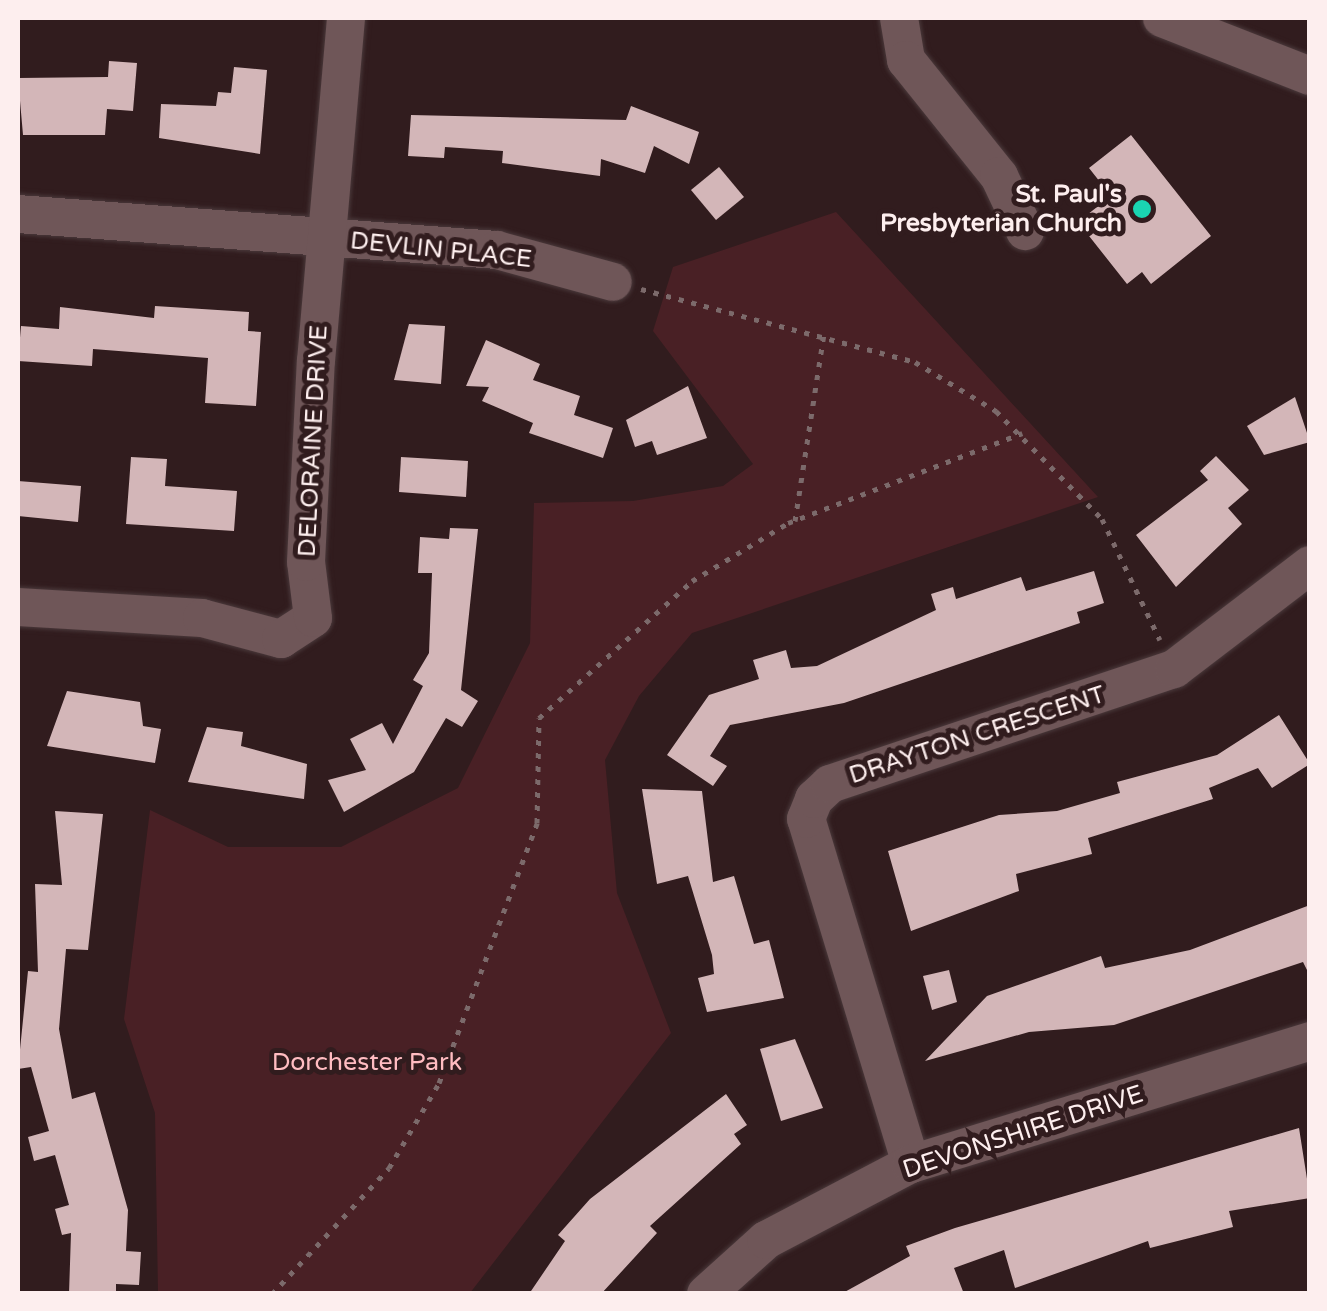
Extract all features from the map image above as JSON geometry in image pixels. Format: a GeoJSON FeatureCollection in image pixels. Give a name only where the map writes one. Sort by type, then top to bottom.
{"type":"FeatureCollection","features":[{"type":"Feature","properties":{"kind":"street","name":"DELORAINE DRIVE"},"geometry":{"type":"LineString","coordinates":[[18,607],[202,618],[281,639],[305,629],[326,238],[346,18]]}},
{"type":"Feature","properties":{"kind":"street"},"geometry":{"type":"LineString","coordinates":[[899,18],[906,60],[999,176],[1025,230]]}},
{"type":"Feature","properties":{"kind":"street"},"geometry":{"type":"LineString","coordinates":[[1162,18],[1310,76]]}},
{"type":"Feature","properties":{"kind":"street","name":"DEVLIN PLACE"},"geometry":{"type":"LineString","coordinates":[[18,214],[497,250],[613,282]]}},
{"type":"Feature","properties":{"kind":"street","name":"DRAYTON CRESCENT"},"geometry":{"type":"LineString","coordinates":[[911,1164],[806,819],[814,799],[830,784],[1174,670],[1310,564]]}},
{"type":"Feature","properties":{"kind":"street","name":"DEVONSHIRE DRIVE"},"geometry":{"type":"LineString","coordinates":[[706,1294],[766,1240],[911,1164],[1310,1041]]}},
{"type":"Feature","properties":{"kind":"path"},"geometry":{"type":"LineString","coordinates":[[613,282],[824,334],[915,362],[1022,434],[1102,519],[1174,670]]}},
{"type":"Feature","properties":{"kind":"path"},"geometry":{"type":"LineString","coordinates":[[796,521],[824,334]]}},
{"type":"Feature","properties":{"kind":"path"},"geometry":{"type":"LineString","coordinates":[[272,1294],[389,1168],[439,1084],[537,823],[539,718],[692,582],[796,521],[1022,434]]}},
{"type":"Feature","properties":{"kind":"green space","name":"Dorchester Park"},"geometry":{"type":"Polygon","coordinates":[[[836,212],[1098,497],[692,633],[639,696],[605,760],[617,893],[671,1033],[470,1293],[158,1293],[155,1113],[124,1019],[150,810],[228,847],[341,847],[458,788],[530,643],[534,503],[633,501],[723,486],[753,464],[653,331],[673,267],[836,212]]]}},
{"type":"Feature","properties":{"kind":"building"},"geometry":{"type":"Polygon","coordinates":[[[109,61],[137,63],[133,111],[107,109],[105,135],[23,135],[18,78],[108,77],[109,61]]]}},
{"type":"Feature","properties":{"kind":"building"},"geometry":{"type":"Polygon","coordinates":[[[234,67],[267,70],[260,154],[159,138],[161,104],[216,106],[218,92],[231,93],[234,67]]]}},
{"type":"Feature","properties":{"kind":"building"},"geometry":{"type":"Polygon","coordinates":[[[631,106],[699,132],[689,164],[654,146],[645,173],[601,159],[600,176],[502,163],[503,151],[445,147],[444,158],[408,156],[411,115],[626,120],[631,106]]]}},
{"type":"Feature","properties":{"kind":"building","name":"St. Paul's Presbyterian Church"},"geometry":{"type":"Polygon","coordinates":[[[1131,135],[1211,236],[1151,284],[1142,272],[1127,284],[1078,222],[1111,196],[1089,168],[1131,135]]]}},
{"type":"Feature","properties":{"kind":"building"},"geometry":{"type":"Polygon","coordinates":[[[719,167],[744,197],[716,220],[691,190],[719,167]]]}},
{"type":"Feature","properties":{"kind":"building"},"geometry":{"type":"Polygon","coordinates":[[[155,306],[249,312],[248,331],[261,332],[256,406],[205,403],[208,358],[93,349],[92,366],[18,361],[21,326],[59,329],[60,307],[154,318],[155,306]]]}},
{"type":"Feature","properties":{"kind":"building"},"geometry":{"type":"Polygon","coordinates":[[[409,324],[445,326],[441,384],[394,380],[409,324]]]}},
{"type":"Feature","properties":{"kind":"building"},"geometry":{"type":"Polygon","coordinates":[[[486,340],[540,364],[533,380],[580,396],[574,415],[613,428],[603,458],[529,433],[533,423],[482,401],[489,387],[466,386],[486,340]]]}},
{"type":"Feature","properties":{"kind":"building"},"geometry":{"type":"Polygon","coordinates":[[[688,386],[707,438],[657,455],[652,441],[635,447],[626,420],[688,386]]]}},
{"type":"Feature","properties":{"kind":"building"},"geometry":{"type":"Polygon","coordinates":[[[1295,397],[1310,442],[1264,455],[1247,426],[1295,397]]]}},
{"type":"Feature","properties":{"kind":"building"},"geometry":{"type":"Polygon","coordinates":[[[1216,456],[1249,490],[1228,508],[1242,524],[1176,587],[1136,535],[1208,480],[1200,471],[1216,456]]]}},
{"type":"Feature","properties":{"kind":"building"},"geometry":{"type":"Polygon","coordinates":[[[131,457],[167,459],[165,486],[237,491],[234,531],[126,524],[131,457]]]}},
{"type":"Feature","properties":{"kind":"building"},"geometry":{"type":"Polygon","coordinates":[[[401,457],[468,461],[466,497],[399,492],[401,457]]]}},
{"type":"Feature","properties":{"kind":"building"},"geometry":{"type":"Polygon","coordinates":[[[18,481],[81,486],[78,522],[18,516],[18,481]]]}},
{"type":"Feature","properties":{"kind":"building"},"geometry":{"type":"Polygon","coordinates":[[[450,528],[478,529],[461,690],[478,701],[462,727],[446,718],[414,772],[344,812],[328,780],[366,770],[350,739],[382,723],[393,744],[423,686],[413,680],[429,653],[432,573],[418,573],[420,537],[449,539],[450,528]]]}},
{"type":"Feature","properties":{"kind":"building"},"geometry":{"type":"Polygon","coordinates":[[[1094,571],[1104,603],[1077,612],[1080,623],[844,703],[730,725],[710,756],[727,766],[713,786],[667,755],[709,695],[759,679],[753,660],[786,650],[791,668],[817,666],[936,610],[931,594],[953,587],[956,599],[1021,577],[1026,591],[1094,571]]]}},
{"type":"Feature","properties":{"kind":"building"},"geometry":{"type":"Polygon","coordinates":[[[67,691],[140,702],[143,726],[161,729],[155,763],[47,746],[67,691]]]}},
{"type":"Feature","properties":{"kind":"building"},"geometry":{"type":"Polygon","coordinates":[[[1279,715],[1310,764],[1272,788],[1258,768],[1209,788],[1213,799],[1088,838],[1092,854],[1016,874],[1019,891],[911,931],[888,851],[999,815],[1057,811],[1120,793],[1117,782],[1217,755],[1279,715]]]}},
{"type":"Feature","properties":{"kind":"building"},"geometry":{"type":"Polygon","coordinates":[[[207,727],[243,732],[241,746],[307,764],[304,799],[188,782],[207,727]]]}},
{"type":"Feature","properties":{"kind":"building"},"geometry":{"type":"Polygon","coordinates":[[[642,789],[702,791],[713,882],[734,876],[754,944],[769,940],[784,998],[707,1012],[698,978],[714,974],[712,955],[688,876],[657,884],[642,789]]]}},
{"type":"Feature","properties":{"kind":"building"},"geometry":{"type":"Polygon","coordinates":[[[55,811],[103,814],[88,950],[66,949],[59,1029],[72,1099],[95,1092],[128,1210],[126,1251],[141,1252],[139,1285],[116,1284],[116,1294],[69,1294],[71,1233],[62,1235],[55,1209],[69,1205],[55,1155],[34,1161],[28,1137],[49,1131],[31,1067],[18,1069],[28,971],[38,972],[35,884],[62,885],[55,811]]]}},
{"type":"Feature","properties":{"kind":"building"},"geometry":{"type":"Polygon","coordinates":[[[1310,905],[1310,976],[1303,962],[1114,1025],[1029,1032],[925,1061],[987,996],[1101,956],[1105,968],[1190,950],[1310,905]]]}},
{"type":"Feature","properties":{"kind":"building"},"geometry":{"type":"Polygon","coordinates":[[[949,970],[957,1002],[932,1010],[923,976],[949,970]]]}},
{"type":"Feature","properties":{"kind":"building"},"geometry":{"type":"Polygon","coordinates":[[[795,1039],[823,1108],[781,1121],[760,1049],[795,1039]]]}},
{"type":"Feature","properties":{"kind":"building"},"geometry":{"type":"Polygon","coordinates":[[[726,1094],[747,1125],[734,1134],[741,1144],[650,1226],[657,1233],[601,1294],[529,1294],[565,1241],[558,1235],[590,1199],[726,1094]]]}},
{"type":"Feature","properties":{"kind":"building"},"geometry":{"type":"Polygon","coordinates":[[[1299,1128],[1310,1198],[1229,1211],[1233,1227],[1150,1248],[1148,1241],[1015,1288],[1004,1250],[954,1268],[964,1294],[841,1294],[910,1256],[906,1246],[955,1228],[1299,1128]]]}},
{"type":"Feature","properties":{"kind":"place","name":"St. Paul's Presbyterian Church"},"geometry":{"type":"Point","coordinates":[1142,209]}}]}
